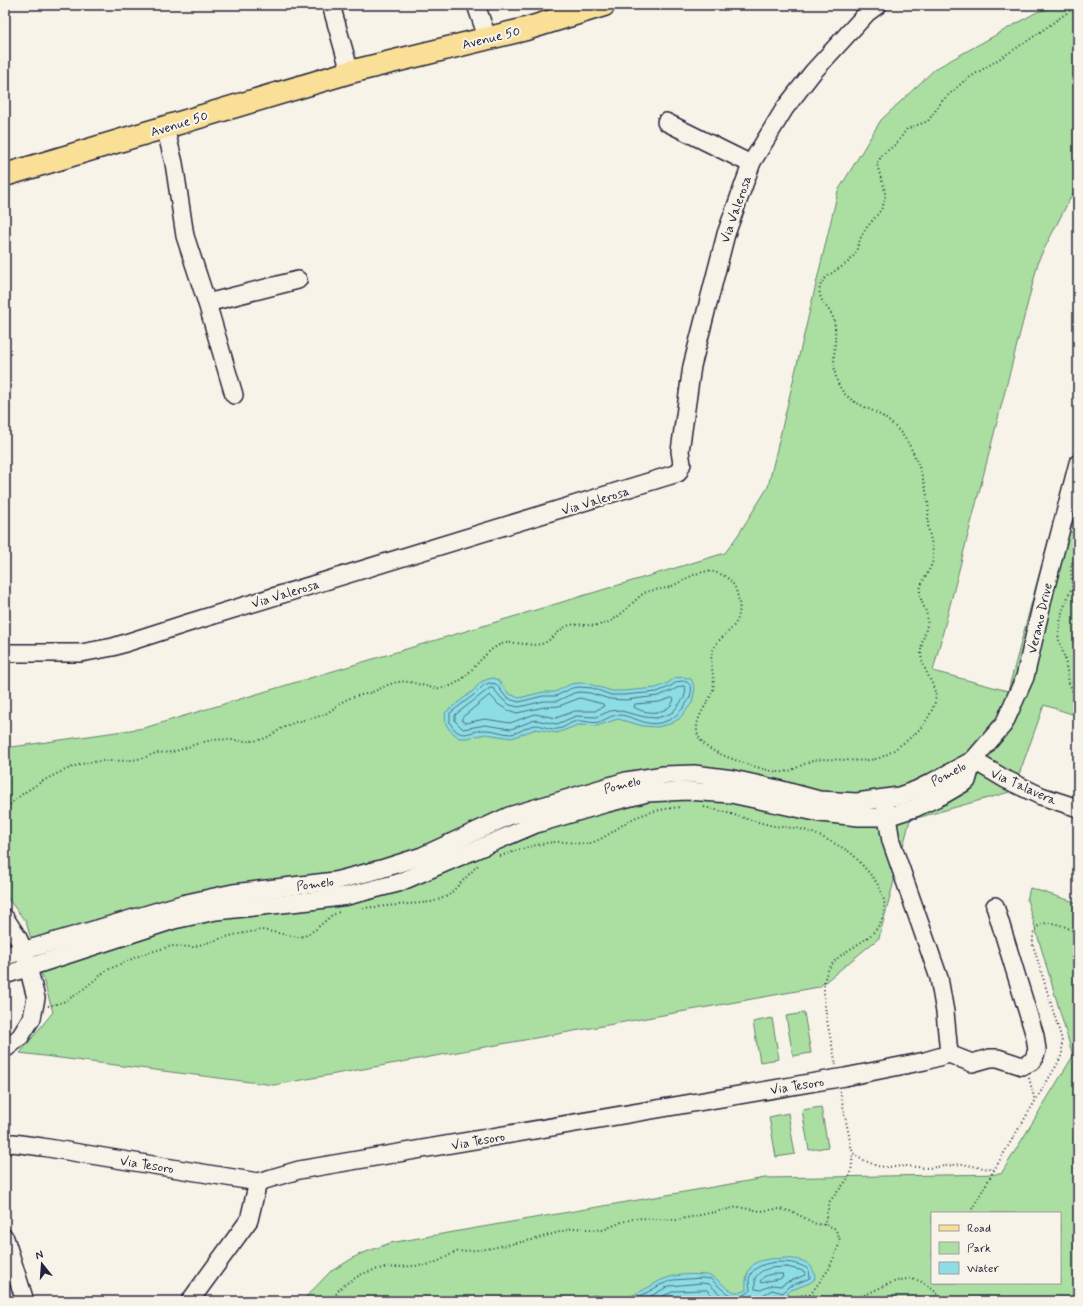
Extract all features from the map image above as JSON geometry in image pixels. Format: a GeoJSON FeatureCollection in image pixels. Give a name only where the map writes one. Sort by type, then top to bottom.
{"type":"FeatureCollection","features":[{"type":"Feature","properties":{"kind":"main road","name":"Avenue 50"},"geometry":{"type":"LineString","coordinates":[[5,175],[352,71],[556,5]]}},
{"type":"Feature","properties":{"kind":"main road","name":"Avenue 50"},"geometry":{"type":"LineString","coordinates":[[352,71],[526,29],[604,5]]}},
{"type":"Feature","properties":{"kind":"street"},"geometry":{"type":"LineString","coordinates":[[331,5],[352,71]]}},
{"type":"Feature","properties":{"kind":"street"},"geometry":{"type":"LineString","coordinates":[[476,5],[484,28]]}},
{"type":"Feature","properties":{"kind":"street","name":"Via Valerosa"},"geometry":{"type":"LineString","coordinates":[[5,653],[82,653],[113,647],[678,474],[682,464],[680,451],[692,366],[726,234],[751,164],[785,108],[813,72],[867,13],[878,5]]}},
{"type":"Feature","properties":{"kind":"street"},"geometry":{"type":"LineString","coordinates":[[666,122],[751,164]]}},
{"type":"Feature","properties":{"kind":"street"},"geometry":{"type":"LineString","coordinates":[[165,127],[174,164],[185,236],[207,303],[234,395]]}},
{"type":"Feature","properties":{"kind":"street"},"geometry":{"type":"LineString","coordinates":[[207,303],[298,280]]}},
{"type":"Feature","properties":{"kind":"street","name":"Verano Drive"},"geometry":{"type":"LineString","coordinates":[[973,760],[1004,724],[1025,677],[1044,590],[1078,463]]}},
{"type":"Feature","properties":{"kind":"street","name":"Pomelo"},"geometry":{"type":"LineString","coordinates":[[5,956],[207,898],[233,893],[335,881],[381,869],[422,856],[509,816],[626,781],[664,775],[694,774],[733,779],[820,800],[857,802],[899,796],[916,790],[973,760]]}},
{"type":"Feature","properties":{"kind":"street","name":"Pomelo"},"geometry":{"type":"LineString","coordinates":[[5,975],[174,920],[216,911],[310,902],[347,896],[398,883],[536,824],[604,804],[647,794],[687,791],[732,794],[820,813],[859,817],[887,817],[915,808],[943,795],[967,781],[973,760]]}},
{"type":"Feature","properties":{"kind":"street","name":"Via Talavera"},"geometry":{"type":"LineString","coordinates":[[973,760],[1004,779],[1041,796],[1078,808]]}},
{"type":"Feature","properties":{"kind":"street"},"geometry":{"type":"LineString","coordinates":[[884,799],[891,841],[939,978],[945,1012],[949,1054],[972,1063],[990,1058],[998,1058],[1022,1066],[1033,1061],[1037,1050],[1035,1036],[994,906]]}},
{"type":"Feature","properties":{"kind":"street"},"geometry":{"type":"LineString","coordinates":[[5,918],[18,938],[24,951],[36,998],[32,1018],[20,1037],[5,1049]]}},
{"type":"Feature","properties":{"kind":"street","name":"Via Tesoro"},"geometry":{"type":"LineString","coordinates":[[5,1145],[13,1143],[42,1147],[258,1182],[299,1170],[838,1078],[925,1061],[949,1054]]}},
{"type":"Feature","properties":{"kind":"street"},"geometry":{"type":"LineString","coordinates":[[190,1301],[249,1220],[258,1182]]}},
{"type":"Feature","properties":{"kind":"street"},"geometry":{"type":"LineString","coordinates":[[5,1238],[25,1301]]}},
{"type":"Feature","properties":{"kind":"path"},"geometry":{"type":"LineString","coordinates":[[5,811],[9,805],[21,795],[56,774],[78,764],[143,758],[158,753],[174,752],[212,740],[259,740],[272,735],[293,723],[325,714],[347,699],[372,693],[397,682],[407,682],[435,688],[452,686],[463,679],[497,646],[509,643],[527,645],[541,644],[550,640],[560,630],[570,625],[598,625],[605,623],[618,617],[644,593],[667,588],[690,576],[705,572],[716,572],[730,580],[736,591],[740,607],[735,625],[717,643],[711,658],[713,688],[698,719],[696,731],[700,739],[708,748],[768,770],[782,772],[818,759],[859,761],[877,758],[887,755],[918,732],[925,722],[936,697],[935,691],[923,666],[921,654],[922,640],[928,619],[920,592],[922,584],[931,566],[933,556],[928,525],[928,500],[914,455],[900,432],[885,418],[850,399],[840,387],[833,362],[835,329],[833,318],[832,314],[821,298],[819,289],[822,281],[846,265],[855,255],[861,236],[883,206],[885,193],[877,164],[882,154],[896,144],[907,130],[928,121],[943,100],[964,81],[1026,42],[1078,5]]}},
{"type":"Feature","properties":{"kind":"path"},"geometry":{"type":"LineString","coordinates":[[1078,552],[1071,565],[1072,587],[1062,612],[1058,634],[1065,658],[1069,683],[1078,699]]}},
{"type":"Feature","properties":{"kind":"path"},"geometry":{"type":"LineString","coordinates":[[495,857],[546,843],[589,843],[596,841],[631,820],[643,815],[660,809],[685,806]]}},
{"type":"Feature","properties":{"kind":"path"},"geometry":{"type":"LineString","coordinates":[[702,807],[754,821],[810,832],[848,851],[856,857],[871,874],[884,897],[885,904],[883,918],[879,926],[868,938],[836,960],[829,968],[824,981],[824,999],[848,1135],[853,1152],[851,1173],[848,1180],[830,1201],[824,1225]]}},
{"type":"Feature","properties":{"kind":"path"},"geometry":{"type":"LineString","coordinates":[[362,908],[427,903],[442,899],[456,889],[479,864]]}},
{"type":"Feature","properties":{"kind":"path"},"geometry":{"type":"LineString","coordinates":[[34,1008],[55,1005],[62,1002],[87,988],[107,970],[143,954],[172,946],[193,948],[233,935],[262,930],[298,937],[305,936],[331,916],[343,911]]}},
{"type":"Feature","properties":{"kind":"path"},"geometry":{"type":"LineString","coordinates":[[1026,1065],[1035,1101]]}},
{"type":"Feature","properties":{"kind":"path"},"geometry":{"type":"LineString","coordinates":[[853,1152],[859,1158],[877,1166],[928,1168],[962,1164],[994,1170]]}},
{"type":"Feature","properties":{"kind":"path"},"geometry":{"type":"LineString","coordinates":[[332,1301],[338,1291],[345,1284],[362,1274],[384,1268],[427,1265],[439,1261],[455,1252],[516,1244],[573,1228],[603,1230],[622,1222],[637,1218],[677,1220],[738,1207],[760,1211],[777,1209],[794,1212],[816,1224],[834,1228],[837,1231],[840,1241],[829,1269],[810,1295]]}},
{"type":"Feature","properties":{"kind":"path"},"geometry":{"type":"LineString","coordinates":[[778,1301],[810,1295],[833,1299],[850,1299],[865,1295],[888,1283],[912,1279],[924,1283],[946,1301]]}},
{"type":"Feature","properties":{"kind":"green space"},"geometry":{"type":"Polygon","coordinates":[[[1061,5],[1078,5],[1078,183],[1039,259],[933,671],[1008,691],[1050,534],[1078,531],[1078,716],[1044,705],[1013,791],[910,820],[879,938],[819,987],[274,1085],[20,1053],[53,1012],[26,922],[5,895],[5,748],[144,728],[725,553],[768,487],[838,191],[881,120],[935,69],[1037,12],[1061,5]]]}},
{"type":"Feature","properties":{"kind":"green space"},"geometry":{"type":"Polygon","coordinates":[[[1030,888],[1078,903],[1078,1301],[302,1301],[330,1272],[358,1255],[390,1243],[765,1178],[1001,1174],[1073,1056],[1027,900],[1030,888]]]}},
{"type":"Feature","properties":{"kind":"green space"},"geometry":{"type":"Polygon","coordinates":[[[804,1013],[811,1053],[793,1056],[786,1016],[804,1013]]]}},
{"type":"Feature","properties":{"kind":"green space"},"geometry":{"type":"Polygon","coordinates":[[[772,1018],[779,1059],[760,1062],[753,1022],[772,1018]]]}},
{"type":"Feature","properties":{"kind":"green space"},"geometry":{"type":"Polygon","coordinates":[[[821,1107],[828,1147],[809,1150],[802,1110],[821,1107]]]}},
{"type":"Feature","properties":{"kind":"green space"},"geometry":{"type":"Polygon","coordinates":[[[788,1113],[795,1154],[776,1157],[769,1117],[788,1113]]]}},
{"type":"Feature","properties":{"kind":"water"},"geometry":{"type":"Polygon","coordinates":[[[684,677],[691,679],[695,689],[692,703],[679,719],[670,724],[657,727],[643,726],[618,719],[597,726],[578,725],[557,733],[536,729],[512,738],[486,734],[459,738],[449,729],[446,724],[445,713],[473,691],[481,682],[488,679],[494,678],[499,681],[508,693],[519,698],[543,692],[555,692],[571,684],[579,683],[586,683],[612,691],[656,688],[675,678],[684,677]]]}},
{"type":"Feature","properties":{"kind":"water"},"geometry":{"type":"Polygon","coordinates":[[[787,1258],[806,1262],[810,1265],[815,1279],[810,1283],[789,1291],[790,1301],[781,1301],[778,1295],[773,1295],[763,1299],[749,1301],[620,1301],[664,1279],[686,1275],[711,1276],[734,1292],[740,1292],[746,1290],[747,1275],[754,1264],[767,1259],[787,1258]]]}},
{"type":"Feature","properties":{"kind":"water"},"geometry":{"type":"Polygon","coordinates":[[[594,1295],[599,1296],[607,1301],[583,1301],[594,1295]]]}}]}
